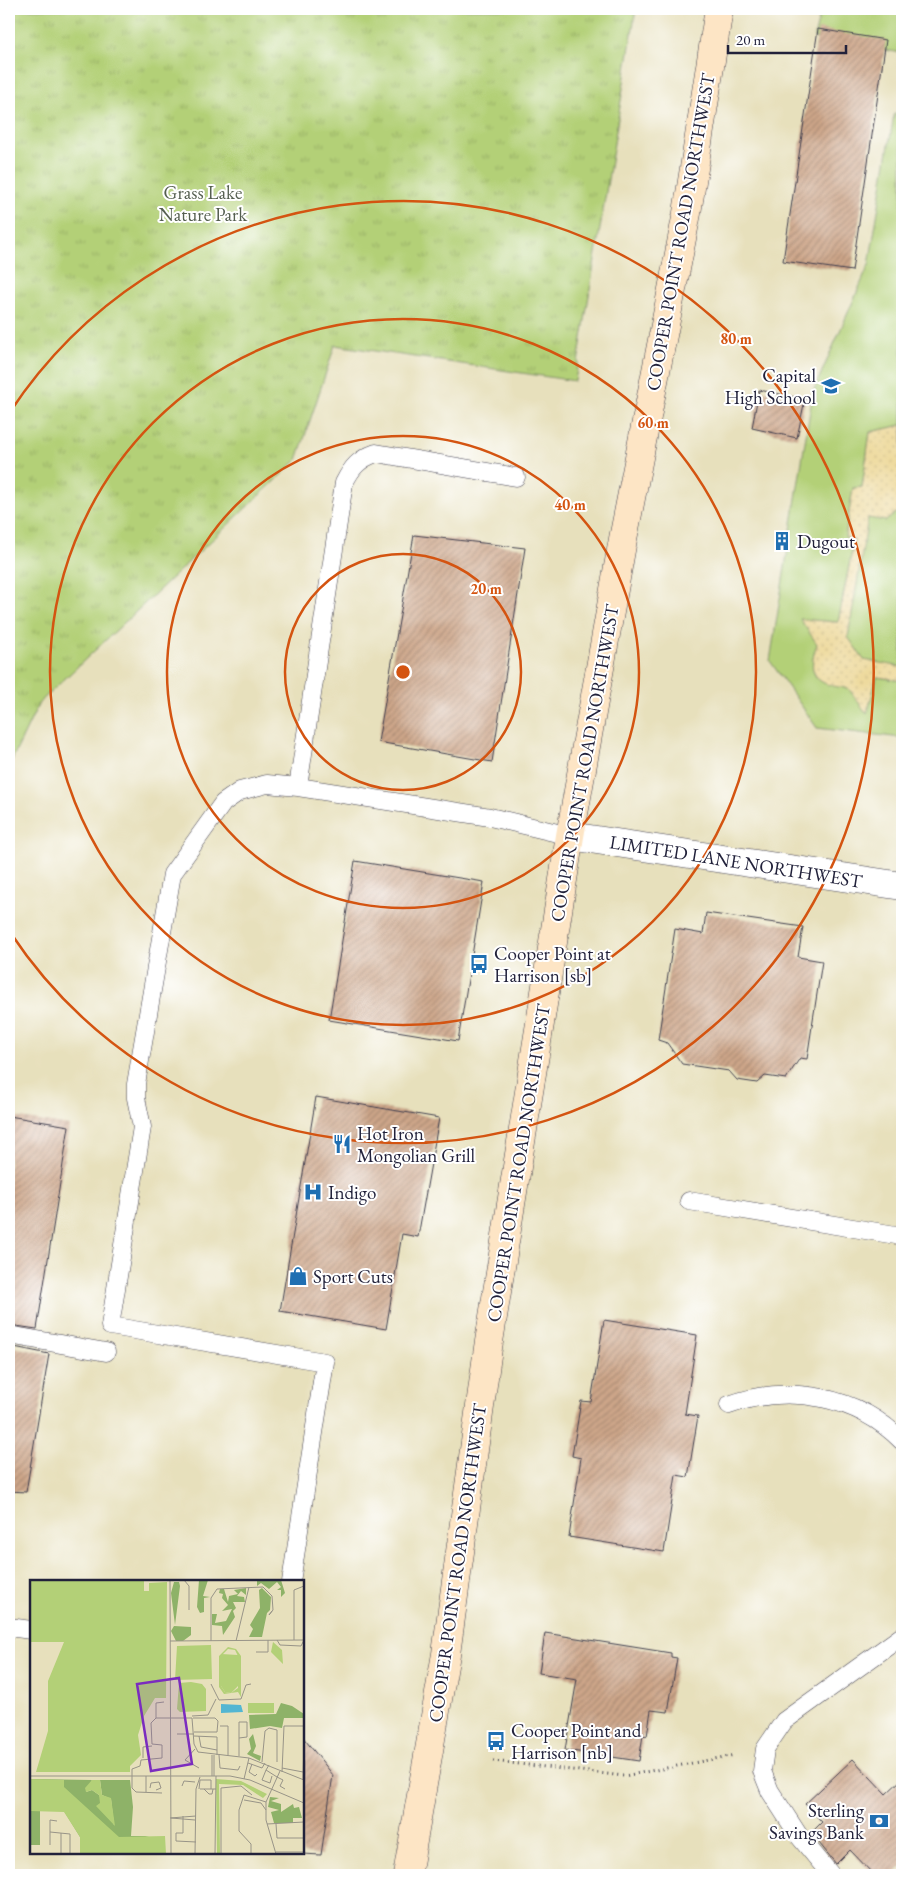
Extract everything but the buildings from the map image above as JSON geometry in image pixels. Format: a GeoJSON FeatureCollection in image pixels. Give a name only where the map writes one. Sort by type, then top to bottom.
{"type":"FeatureCollection","features":[{"type":"Feature","properties":{"kind":"main road","name":"COOPER POINT ROAD NORTHWEST"},"geometry":{"type":"LineString","coordinates":[[407,1875],[446,1654],[488,1348],[570,836],[623,539],[686,213],[719,9]]}},
{"type":"Feature","properties":{"kind":"street","name":"LIMITED LANE NORTHWEST"},"geometry":{"type":"LineString","coordinates":[[570,836],[902,886]]}},
{"type":"Feature","properties":{"kind":"lane"},"geometry":{"type":"LineString","coordinates":[[298,787],[344,483],[352,467],[363,458],[376,453],[516,477]]}},
{"type":"Feature","properties":{"kind":"lane"},"geometry":{"type":"LineString","coordinates":[[291,1580],[325,1362],[110,1326],[142,1127],[136,1098],[136,1084],[172,874],[223,803],[240,792],[267,784],[298,787],[490,817],[570,836]]}},
{"type":"Feature","properties":{"kind":"lane"},"geometry":{"type":"LineString","coordinates":[[689,1201],[902,1236]]}},
{"type":"Feature","properties":{"kind":"lane"},"geometry":{"type":"LineString","coordinates":[[9,1335],[106,1352]]}},
{"type":"Feature","properties":{"kind":"lane"},"geometry":{"type":"LineString","coordinates":[[729,1405],[752,1397],[780,1394],[807,1395],[830,1400],[862,1412],[885,1424],[902,1441]]}},
{"type":"Feature","properties":{"kind":"lane"},"geometry":{"type":"LineString","coordinates":[[9,1627],[30,1630]]}},
{"type":"Feature","properties":{"kind":"lane"},"geometry":{"type":"LineString","coordinates":[[831,1875],[799,1836],[770,1791],[762,1771],[765,1749],[784,1721],[902,1636]]}},
{"type":"Feature","properties":{"kind":"path"},"geometry":{"type":"LineString","coordinates":[[493,1761],[624,1776],[765,1749]]}},
{"type":"Feature","properties":{"kind":"sand"},"geometry":{"type":"Polygon","coordinates":[[[902,425],[902,681],[877,677],[867,715],[818,680],[813,671],[799,618],[838,622],[854,540],[845,537],[853,488],[862,487],[870,432],[902,425]]]}},
{"type":"Feature","properties":{"kind":"green space","name":"Grass Lake Nature Park"},"geometry":{"type":"Polygon","coordinates":[[[9,9],[636,9],[575,381],[335,345],[297,460],[39,703],[9,766],[9,9]]]}},
{"type":"Feature","properties":{"kind":"green space"},"geometry":{"type":"Polygon","coordinates":[[[821,9],[902,9],[902,53],[814,38],[821,9]]]}},
{"type":"Feature","properties":{"kind":"green space"},"geometry":{"type":"Polygon","coordinates":[[[894,114],[902,115],[902,425],[870,432],[862,487],[853,488],[845,537],[854,540],[838,622],[800,619],[817,644],[812,664],[816,677],[828,685],[848,688],[867,714],[877,677],[902,681],[902,738],[817,728],[770,661],[813,392],[869,265],[894,114]]]}},
{"type":"Feature","properties":{"kind":"green space"},"geometry":{"type":"Polygon","coordinates":[[[896,513],[902,514],[902,667],[864,660],[848,637],[868,518],[886,521],[896,513]]]}},
{"type":"Feature","properties":{"kind":"place","name":"Capital High School"},"geometry":{"type":"Point","coordinates":[831,386]}},
{"type":"Feature","properties":{"kind":"place","name":"Dugout"},"geometry":{"type":"Point","coordinates":[782,541]}},
{"type":"Feature","properties":{"kind":"place","name":"Cooper Point at Harrison [sb]"},"geometry":{"type":"Point","coordinates":[479,964]}},
{"type":"Feature","properties":{"kind":"place","name":"Hot Iron Mongolian Grill"},"geometry":{"type":"Point","coordinates":[342,1144]}},
{"type":"Feature","properties":{"kind":"place","name":"Indigo"},"geometry":{"type":"Point","coordinates":[313,1192]}},
{"type":"Feature","properties":{"kind":"place","name":"Sport Cuts"},"geometry":{"type":"Point","coordinates":[298,1276]}},
{"type":"Feature","properties":{"kind":"place","name":"Cooper Point and Harrison [nb]"},"geometry":{"type":"Point","coordinates":[496,1741]}},
{"type":"Feature","properties":{"kind":"place","name":"Sterling Savings Bank"},"geometry":{"type":"Point","coordinates":[879,1821]}}]}
